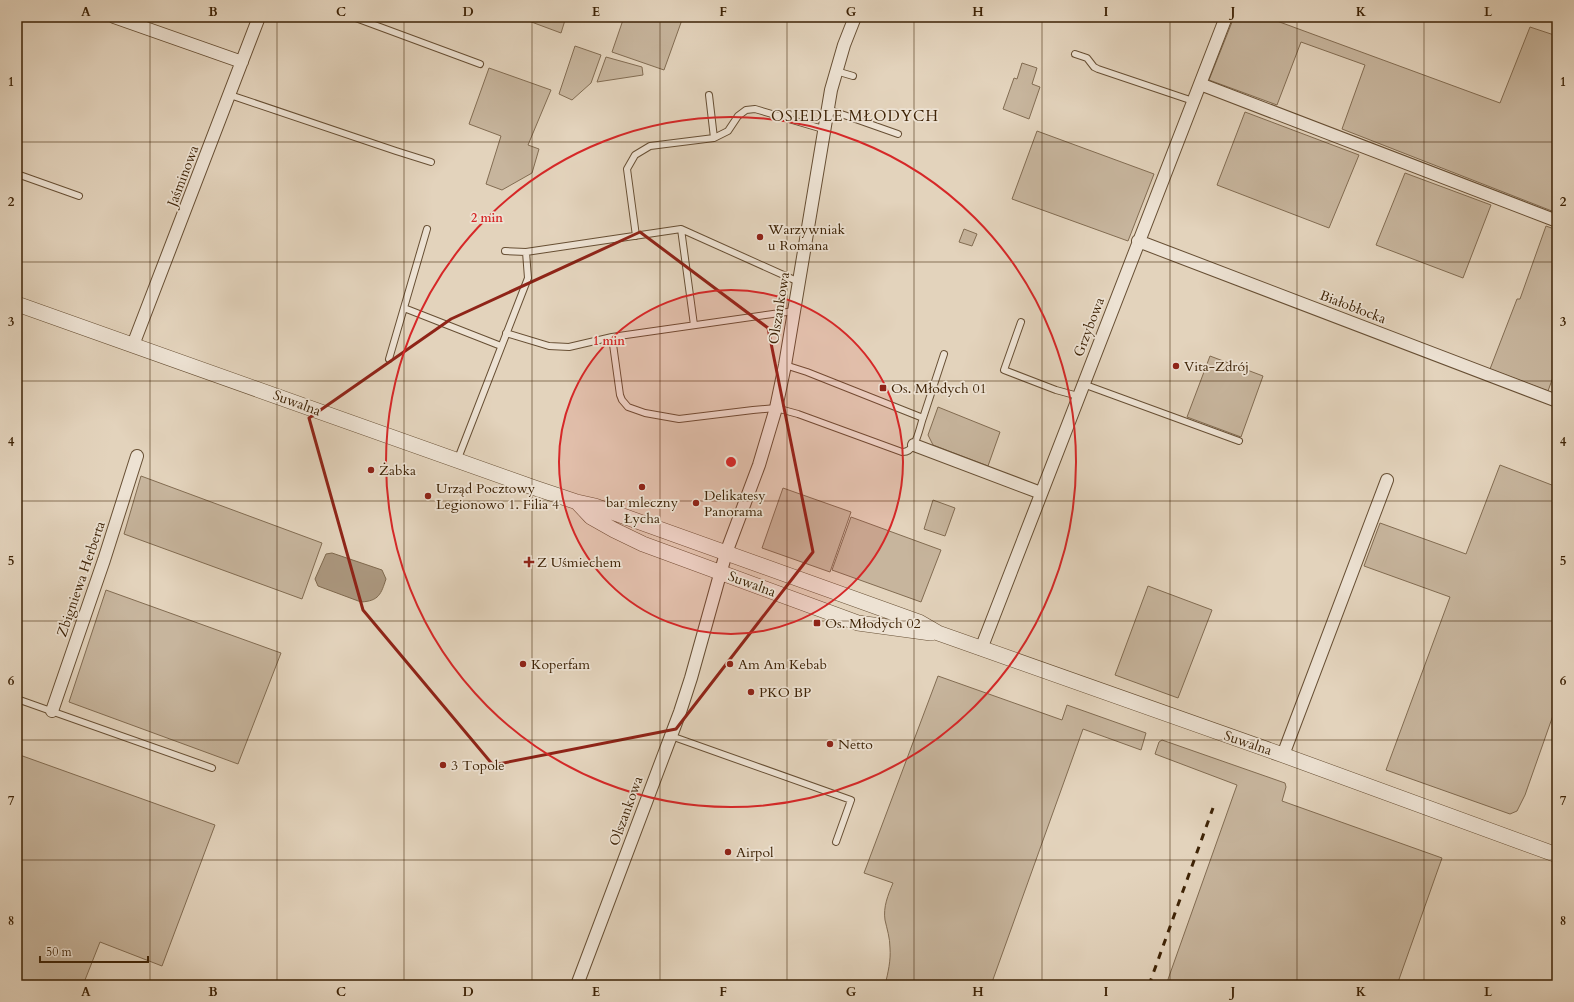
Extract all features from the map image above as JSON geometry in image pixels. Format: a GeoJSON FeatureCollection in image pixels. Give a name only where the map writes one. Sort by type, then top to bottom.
{"type":"FeatureCollection","features":[{"type":"Feature","properties":{"kind":"street"},"geometry":{"type":"LineString","coordinates":[[114,17],[242,62]]}},
{"type":"Feature","properties":{"kind":"street","name":"Jaśminowa"},"geometry":{"type":"LineString","coordinates":[[133,345],[259,17]]}},
{"type":"Feature","properties":{"kind":"street","name":"Olszankowa"},"geometry":{"type":"LineString","coordinates":[[577,985],[671,736],[691,678],[726,553],[759,465],[776,408],[785,365],[830,90],[844,45],[855,17]]}},
{"type":"Feature","properties":{"kind":"street","name":"Grzybowa"},"geometry":{"type":"LineString","coordinates":[[981,648],[1226,17]]}},
{"type":"Feature","properties":{"kind":"street"},"geometry":{"type":"LineString","coordinates":[[1200,84],[1557,221]]}},
{"type":"Feature","properties":{"kind":"street","name":"Białobłocka"},"geometry":{"type":"LineString","coordinates":[[1138,241],[1557,401]]}},
{"type":"Feature","properties":{"kind":"street","name":"Suwalna"},"geometry":{"type":"LineString","coordinates":[[17,304],[577,502],[595,506],[918,622],[938,633],[1283,755],[1557,855]]}},
{"type":"Feature","properties":{"kind":"street"},"geometry":{"type":"LineString","coordinates":[[914,445],[1041,493]]}},
{"type":"Feature","properties":{"kind":"street","name":"Zbigniewa Herberta"},"geometry":{"type":"LineString","coordinates":[[52,711],[104,560],[137,456]]}},
{"type":"Feature","properties":{"kind":"street"},"geometry":{"type":"LineString","coordinates":[[1283,755],[1387,480]]}},
{"type":"Feature","properties":{"kind":"street","name":"Suwalna"},"geometry":{"type":"LineString","coordinates":[[577,502],[591,517],[614,530],[643,544],[720,573],[858,623],[938,633]]}},
{"type":"Feature","properties":{"kind":"lane"},"geometry":{"type":"LineString","coordinates":[[353,17],[480,64]]}},
{"type":"Feature","properties":{"kind":"lane"},"geometry":{"type":"LineString","coordinates":[[1075,54],[1087,58],[1094,67],[1098,69],[1193,101]]}},
{"type":"Feature","properties":{"kind":"lane"},"geometry":{"type":"LineString","coordinates":[[836,71],[853,76]]}},
{"type":"Feature","properties":{"kind":"lane"},"geometry":{"type":"LineString","coordinates":[[230,95],[431,162]]}},
{"type":"Feature","properties":{"kind":"lane"},"geometry":{"type":"LineString","coordinates":[[709,95],[714,138]]}},
{"type":"Feature","properties":{"kind":"lane"},"geometry":{"type":"LineString","coordinates":[[636,236],[627,169],[635,155],[650,146],[714,138],[728,131],[738,116],[746,110],[755,109],[823,129]]}},
{"type":"Feature","properties":{"kind":"lane"},"geometry":{"type":"LineString","coordinates":[[827,109],[898,134]]}},
{"type":"Feature","properties":{"kind":"lane"},"geometry":{"type":"LineString","coordinates":[[17,174],[79,196]]}},
{"type":"Feature","properties":{"kind":"lane"},"geometry":{"type":"LineString","coordinates":[[389,359],[427,228]]}},
{"type":"Feature","properties":{"kind":"lane"},"geometry":{"type":"LineString","coordinates":[[505,251],[526,252],[681,229],[799,282]]}},
{"type":"Feature","properties":{"kind":"lane"},"geometry":{"type":"LineString","coordinates":[[681,229],[694,325]]}},
{"type":"Feature","properties":{"kind":"lane"},"geometry":{"type":"LineString","coordinates":[[457,460],[528,278],[526,252]]}},
{"type":"Feature","properties":{"kind":"lane"},"geometry":{"type":"LineString","coordinates":[[404,308],[501,346]]}},
{"type":"Feature","properties":{"kind":"lane"},"geometry":{"type":"LineString","coordinates":[[506,333],[549,346],[569,347],[612,337],[794,311]]}},
{"type":"Feature","properties":{"kind":"lane"},"geometry":{"type":"LineString","coordinates":[[1021,322],[1004,370],[1056,390],[1078,396]]}},
{"type":"Feature","properties":{"kind":"lane"},"geometry":{"type":"LineString","coordinates":[[612,337],[620,395],[628,407],[645,413],[679,419],[776,408],[798,414],[902,452],[910,450],[914,445],[944,354]]}},
{"type":"Feature","properties":{"kind":"lane"},"geometry":{"type":"LineString","coordinates":[[785,365],[807,372],[923,418]]}},
{"type":"Feature","properties":{"kind":"lane"},"geometry":{"type":"LineString","coordinates":[[1083,384],[1239,441]]}},
{"type":"Feature","properties":{"kind":"lane"},"geometry":{"type":"LineString","coordinates":[[17,699],[212,768]]}},
{"type":"Feature","properties":{"kind":"lane"},"geometry":{"type":"LineString","coordinates":[[671,736],[851,800],[836,842]]}},
{"type":"Feature","properties":{"kind":"highlighted area"},"geometry":{"type":"Polygon","coordinates":[[[640,232],[768,328],[813,552],[676,729],[493,765],[363,610],[309,418],[451,319],[640,232]]]}},
{"type":"Feature","properties":{"kind":"shaded area"},"geometry":{"type":"Polygon","coordinates":[[[518,17],[566,17],[561,33],[518,17]]]}},
{"type":"Feature","properties":{"kind":"shaded area"},"geometry":{"type":"Polygon","coordinates":[[[624,17],[683,17],[664,70],[612,52],[624,17]]]}},
{"type":"Feature","properties":{"kind":"shaded area"},"geometry":{"type":"Polygon","coordinates":[[[1234,17],[1266,17],[1500,103],[1530,27],[1557,36],[1557,213],[1342,129],[1365,65],[1301,42],[1277,105],[1209,80],[1234,17]]]}},
{"type":"Feature","properties":{"kind":"shaded area"},"geometry":{"type":"Polygon","coordinates":[[[575,46],[601,55],[591,83],[572,100],[559,94],[575,46]]]}},
{"type":"Feature","properties":{"kind":"shaded area"},"geometry":{"type":"Polygon","coordinates":[[[606,57],[642,67],[643,75],[597,82],[606,57]]]}},
{"type":"Feature","properties":{"kind":"shaded area"},"geometry":{"type":"Polygon","coordinates":[[[1022,63],[1037,68],[1032,84],[1040,87],[1029,119],[1003,109],[1014,78],[1017,79],[1022,63]]]}},
{"type":"Feature","properties":{"kind":"shaded area"},"geometry":{"type":"Polygon","coordinates":[[[489,68],[551,90],[528,145],[539,149],[532,173],[502,190],[486,184],[501,136],[469,124],[489,68]]]}},
{"type":"Feature","properties":{"kind":"shaded area"},"geometry":{"type":"Polygon","coordinates":[[[1245,112],[1359,155],[1329,228],[1217,185],[1245,112]]]}},
{"type":"Feature","properties":{"kind":"shaded area"},"geometry":{"type":"Polygon","coordinates":[[[1037,131],[1154,174],[1128,241],[1012,199],[1037,131]]]}},
{"type":"Feature","properties":{"kind":"shaded area"},"geometry":{"type":"Polygon","coordinates":[[[1405,173],[1491,205],[1463,278],[1376,245],[1405,173]]]}},
{"type":"Feature","properties":{"kind":"shaded area"},"geometry":{"type":"Polygon","coordinates":[[[1546,226],[1557,230],[1557,366],[1548,391],[1490,369],[1517,299],[1520,299],[1546,226]]]}},
{"type":"Feature","properties":{"kind":"shaded area"},"geometry":{"type":"Polygon","coordinates":[[[964,229],[977,234],[972,246],[959,242],[964,229]]]}},
{"type":"Feature","properties":{"kind":"shaded area"},"geometry":{"type":"Polygon","coordinates":[[[1210,356],[1263,376],[1241,437],[1187,417],[1210,356]]]}},
{"type":"Feature","properties":{"kind":"shaded area"},"geometry":{"type":"Polygon","coordinates":[[[938,407],[1000,432],[988,466],[933,445],[928,435],[938,407]]]}},
{"type":"Feature","properties":{"kind":"shaded area"},"geometry":{"type":"Polygon","coordinates":[[[1500,465],[1557,487],[1557,704],[1525,795],[1517,811],[1510,814],[1386,770],[1450,597],[1364,566],[1380,523],[1466,554],[1500,465]]]}},
{"type":"Feature","properties":{"kind":"shaded area"},"geometry":{"type":"Polygon","coordinates":[[[141,476],[322,543],[302,599],[124,534],[141,476]]]}},
{"type":"Feature","properties":{"kind":"shaded area"},"geometry":{"type":"Polygon","coordinates":[[[783,488],[851,512],[830,572],[762,548],[783,488]]]}},
{"type":"Feature","properties":{"kind":"shaded area"},"geometry":{"type":"Polygon","coordinates":[[[933,500],[955,508],[945,536],[924,529],[933,500]]]}},
{"type":"Feature","properties":{"kind":"shaded area"},"geometry":{"type":"Polygon","coordinates":[[[851,517],[941,550],[921,602],[832,570],[851,517]]]}},
{"type":"Feature","properties":{"kind":"shaded area"},"geometry":{"type":"Polygon","coordinates":[[[332,553],[382,570],[386,579],[381,593],[372,600],[361,602],[318,586],[315,579],[326,554],[332,553]]]}},
{"type":"Feature","properties":{"kind":"shaded area"},"geometry":{"type":"Polygon","coordinates":[[[1148,586],[1212,610],[1178,698],[1115,675],[1148,586]]]}},
{"type":"Feature","properties":{"kind":"shaded area"},"geometry":{"type":"Polygon","coordinates":[[[106,590],[281,653],[238,764],[69,702],[106,590]]]}},
{"type":"Feature","properties":{"kind":"shaded area"},"geometry":{"type":"Polygon","coordinates":[[[938,676],[1062,720],[1067,705],[1146,733],[1141,750],[1083,729],[991,985],[885,985],[889,966],[890,944],[885,920],[885,906],[893,883],[864,873],[938,676]]]}},
{"type":"Feature","properties":{"kind":"shaded area"},"geometry":{"type":"Polygon","coordinates":[[[1162,740],[1285,783],[1286,787],[1282,801],[1442,858],[1397,985],[1166,985],[1237,785],[1155,754],[1159,742],[1162,740]]]}},
{"type":"Feature","properties":{"kind":"shaded area"},"geometry":{"type":"Polygon","coordinates":[[[17,754],[215,825],[162,966],[100,942],[83,985],[17,985],[17,754]]]}},
{"type":"Feature","properties":{"kind":"railway"},"geometry":{"type":"LineString","coordinates":[[1149,985],[1213,808]]}},
{"type":"Feature","properties":{"kind":"place","name":"Warzywniak u Romana"},"geometry":{"type":"Point","coordinates":[760,237]}},
{"type":"Feature","properties":{"kind":"place","name":"Vita-Zdrój"},"geometry":{"type":"Point","coordinates":[1176,366]}},
{"type":"Feature","properties":{"kind":"place","name":"Os. Młodych 01"},"geometry":{"type":"Point","coordinates":[883,388]}},
{"type":"Feature","properties":{"kind":"place","name":"Żabka"},"geometry":{"type":"Point","coordinates":[371,470]}},
{"type":"Feature","properties":{"kind":"place","name":"bar mleczny Łycha"},"geometry":{"type":"Point","coordinates":[642,487]}},
{"type":"Feature","properties":{"kind":"place","name":"Urząd Pocztowy Legionowo 1. Filia 4"},"geometry":{"type":"Point","coordinates":[428,496]}},
{"type":"Feature","properties":{"kind":"place","name":"Delikatesy Panorama"},"geometry":{"type":"Point","coordinates":[696,503]}},
{"type":"Feature","properties":{"kind":"place","name":"Z Uśmiechem"},"geometry":{"type":"Point","coordinates":[529,562]}},
{"type":"Feature","properties":{"kind":"place","name":"Os. Młodych 02"},"geometry":{"type":"Point","coordinates":[817,623]}},
{"type":"Feature","properties":{"kind":"place","name":"Koperfam"},"geometry":{"type":"Point","coordinates":[523,664]}},
{"type":"Feature","properties":{"kind":"place","name":"Am Am Kebab"},"geometry":{"type":"Point","coordinates":[730,664]}},
{"type":"Feature","properties":{"kind":"place","name":"PKO BP"},"geometry":{"type":"Point","coordinates":[751,692]}},
{"type":"Feature","properties":{"kind":"place","name":"Netto"},"geometry":{"type":"Point","coordinates":[830,744]}},
{"type":"Feature","properties":{"kind":"place","name":"3 Topole"},"geometry":{"type":"Point","coordinates":[443,765]}},
{"type":"Feature","properties":{"kind":"place","name":"Airpol"},"geometry":{"type":"Point","coordinates":[728,852]}},
{"type":"Feature","properties":{"kind":"district","name":"OSIEDLE MŁODYCH"},"geometry":{"type":"Point","coordinates":[855,116]}}]}
